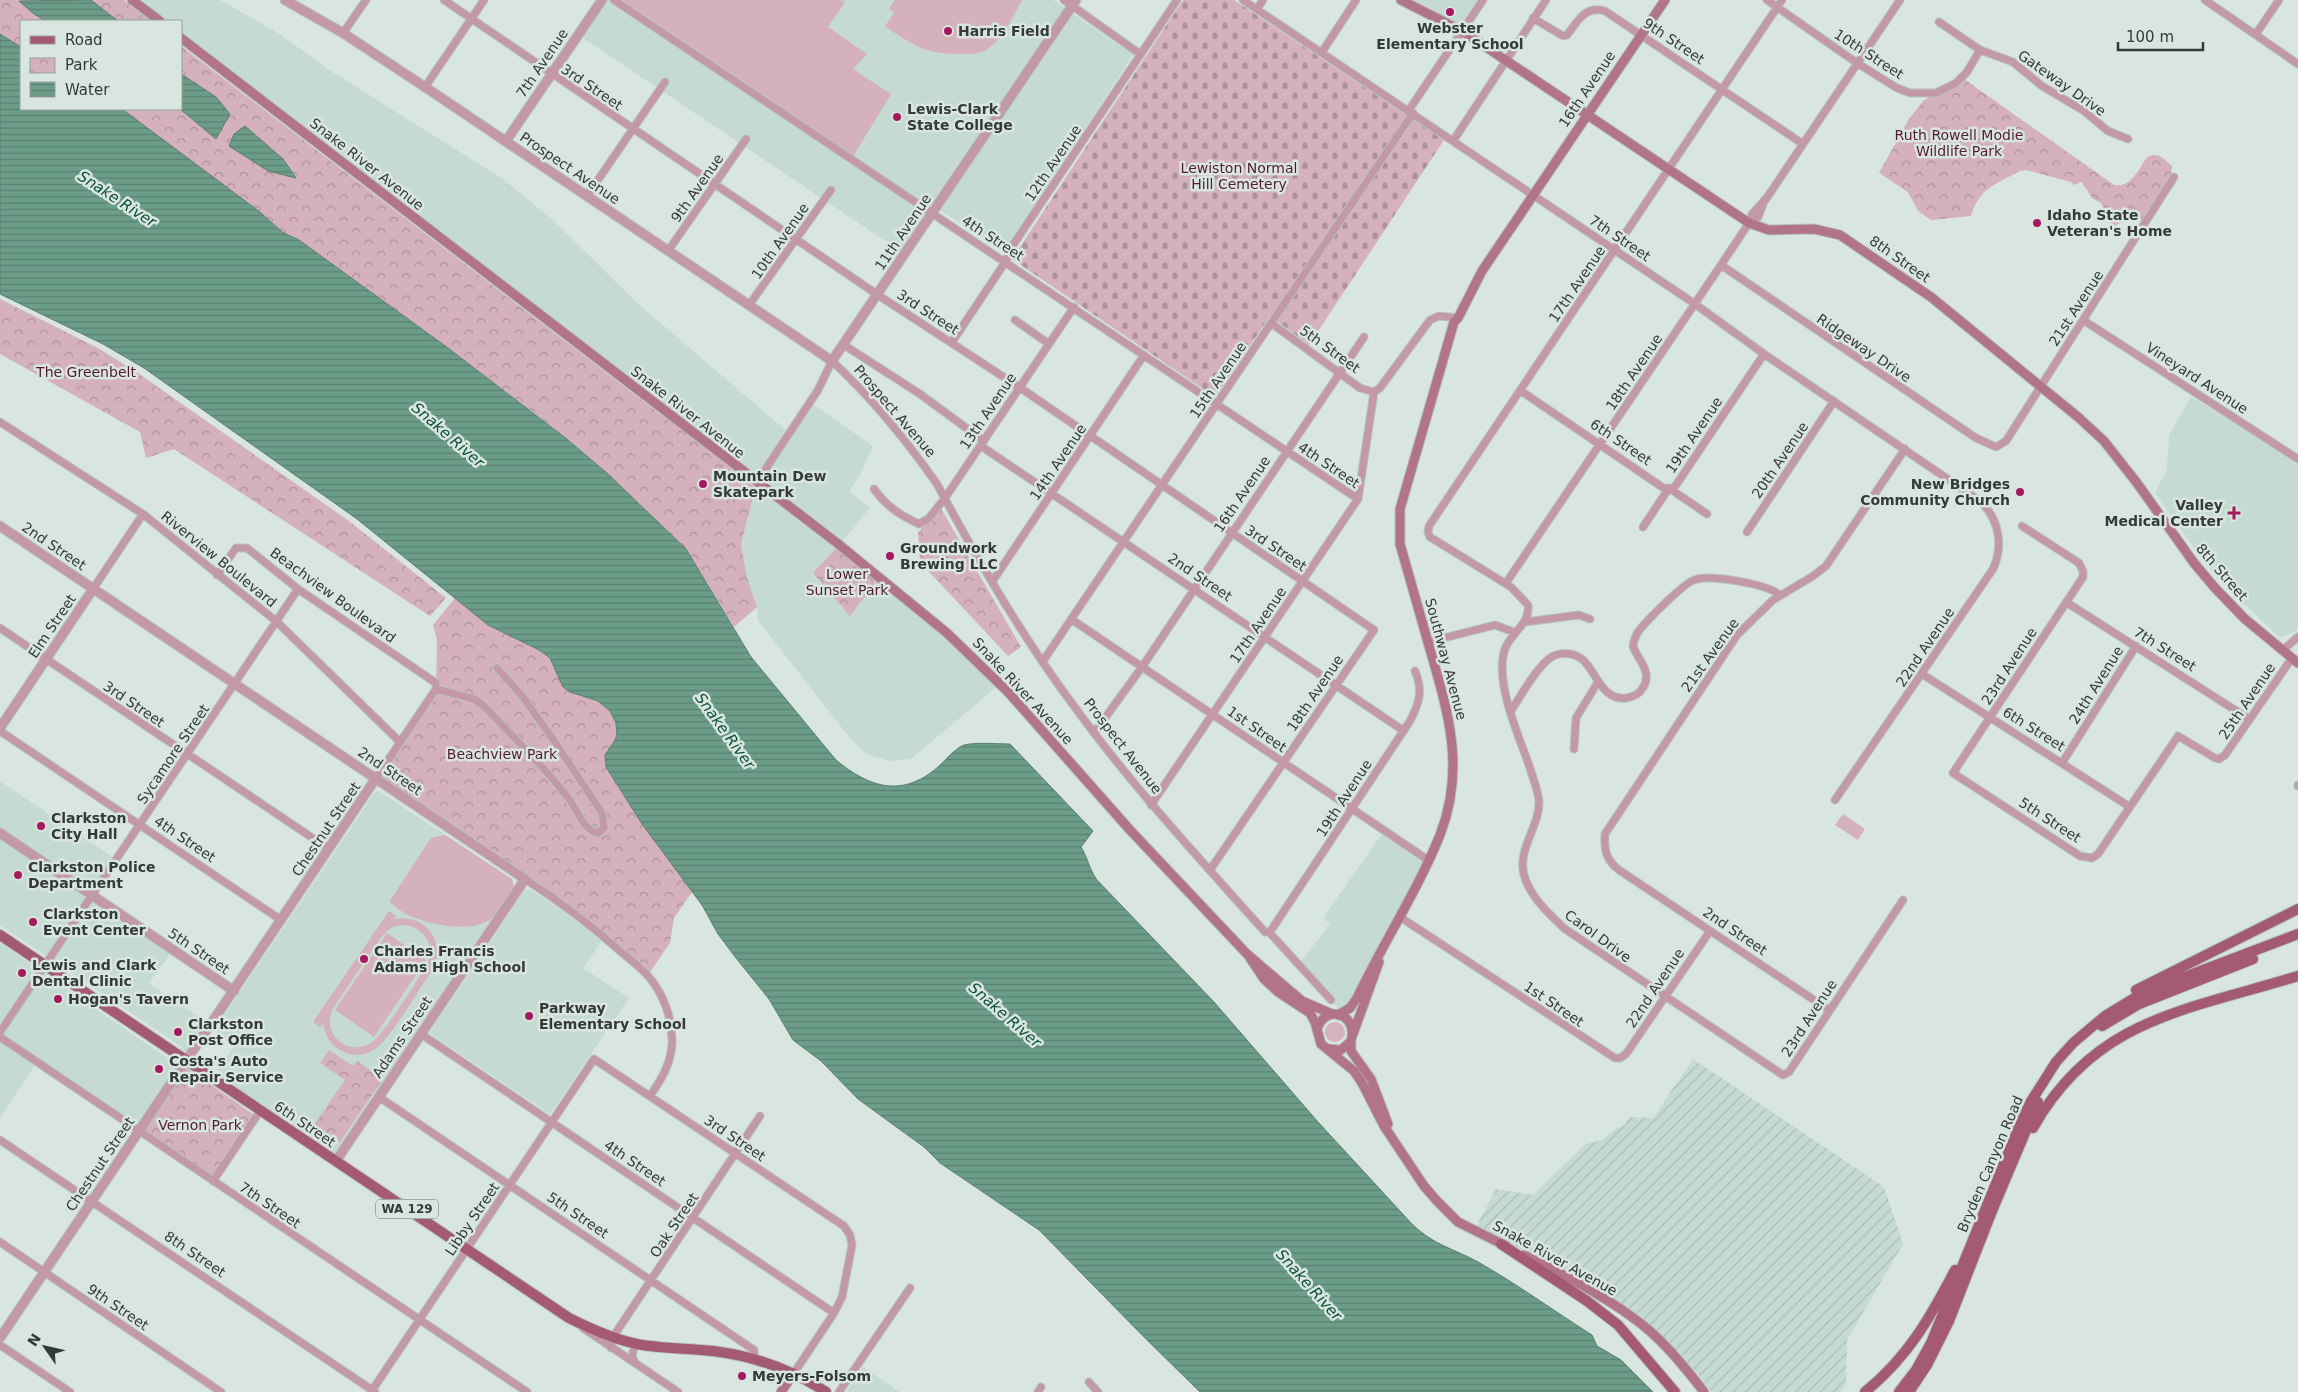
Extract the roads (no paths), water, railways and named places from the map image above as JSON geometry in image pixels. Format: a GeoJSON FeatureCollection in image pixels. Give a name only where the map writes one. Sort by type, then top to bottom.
{"type":"FeatureCollection","features":[{"type":"Feature","properties":{"kind":"main road"},"geometry":{"type":"LineString","coordinates":[[132,0],[159,20]]}},
{"type":"Feature","properties":{"kind":"main road","name":"8th Street"},"geometry":{"type":"LineString","coordinates":[[1402,0],[1462,31],[1668,171],[1749,223],[1774,231],[1823,230],[1847,239],[1931,297],[2078,417],[2104,441],[2208,580],[2245,619],[2295,661]]}},
{"type":"Feature","properties":{"kind":"main road","name":"16th Avenue"},"geometry":{"type":"LineString","coordinates":[[1532,194],[1665,0]]}},
{"type":"Feature","properties":{"kind":"main road","name":"Snake River Avenue"},"geometry":{"type":"LineString","coordinates":[[182,39],[757,482],[888,584],[971,653],[1130,830],[1247,954],[1302,1001],[1335,1014]]}},
{"type":"Feature","properties":{"kind":"main road","name":"Southway Avenue"},"geometry":{"type":"LineString","coordinates":[[1335,1014],[1353,1005],[1428,860],[1445,817],[1452,784],[1454,752],[1449,714],[1400,544],[1400,509],[1440,372],[1452,344],[1458,318],[1482,271],[1532,194]]}},
{"type":"Feature","properties":{"kind":"main road"},"geometry":{"type":"LineString","coordinates":[[2056,1062],[2070,1041],[2087,1023],[2118,1000],[2298,909]]}},
{"type":"Feature","properties":{"kind":"main road","name":"Bryden Canyon Road"},"geometry":{"type":"LineString","coordinates":[[1898,1392],[1916,1370],[1931,1343],[2030,1103],[2056,1062],[2091,1027],[2136,997],[2298,934]]}},
{"type":"Feature","properties":{"kind":"main road","name":"6th Street"},"geometry":{"type":"LineString","coordinates":[[0,935],[569,1318],[613,1337],[635,1344]]}},
{"type":"Feature","properties":{"kind":"main road","name":"Bryden Canyon Road"},"geometry":{"type":"LineString","coordinates":[[1908,1392],[1927,1365],[1949,1321],[2036,1106],[2063,1064],[2096,1032],[2125,1012],[2160,994],[2298,941]]}},
{"type":"Feature","properties":{"kind":"main road","name":"Southway Avenue"},"geometry":{"type":"LineString","coordinates":[[1352,1037],[1385,946]]}},
{"type":"Feature","properties":{"kind":"main road","name":"Snake River Avenue"},"geometry":{"type":"LineString","coordinates":[[1247,954],[1264,978],[1278,992],[1310,1013],[1317,1031]]}},
{"type":"Feature","properties":{"kind":"main road"},"geometry":{"type":"LineString","coordinates":[[2011,1168],[2051,1098],[2069,1077],[2095,1053],[2116,1038],[2149,1022],[2182,1010],[2298,976]]}},
{"type":"Feature","properties":{"kind":"main road"},"geometry":{"type":"LineString","coordinates":[[1335,1014],[1349,1021],[1352,1037],[1341,1050],[1327,1048],[1321,1044],[1317,1031],[1322,1020],[1335,1014]]}},
{"type":"Feature","properties":{"kind":"main road","name":"Snake River Avenue"},"geometry":{"type":"LineString","coordinates":[[1352,1037],[1351,1051],[1372,1079],[1397,1145]]}},
{"type":"Feature","properties":{"kind":"main road","name":"Snake River Avenue"},"geometry":{"type":"LineString","coordinates":[[1327,1048],[1354,1071],[1384,1126],[1424,1186],[1446,1212],[1458,1222],[1541,1264],[1641,1324],[1669,1350],[1704,1392]]}},
{"type":"Feature","properties":{"kind":"main road"},"geometry":{"type":"LineString","coordinates":[[1865,1392],[1896,1364],[1919,1336],[1977,1230]]}},
{"type":"Feature","properties":{"kind":"main road"},"geometry":{"type":"LineString","coordinates":[[1501,1244],[1587,1301],[1618,1325],[1675,1392]]}},
{"type":"Feature","properties":{"kind":"main road","name":"WA 129"},"geometry":{"type":"LineString","coordinates":[[635,1344],[711,1351],[755,1359],[794,1373],[826,1392]]}},
{"type":"Feature","properties":{"kind":"main road"},"geometry":{"type":"LineString","coordinates":[[782,1392],[794,1373]]}},
{"type":"Feature","properties":{"kind":"street","name":"Prospect Avenue"},"geometry":{"type":"LineString","coordinates":[[285,0],[343,33],[425,87],[832,361],[872,401],[907,442],[937,484],[992,582],[1030,644],[1094,733],[1151,805],[1265,932],[1269,932],[1331,1000]]}},
{"type":"Feature","properties":{"kind":"street"},"geometry":{"type":"LineString","coordinates":[[343,33],[366,0]]}},
{"type":"Feature","properties":{"kind":"street","name":"3rd Street"},"geometry":{"type":"LineString","coordinates":[[444,0],[714,185],[1020,387],[1090,437],[1374,630]]}},
{"type":"Feature","properties":{"kind":"street"},"geometry":{"type":"LineString","coordinates":[[425,87],[484,0]]}},
{"type":"Feature","properties":{"kind":"street","name":"7th Avenue"},"geometry":{"type":"LineString","coordinates":[[506,142],[602,0]]}},
{"type":"Feature","properties":{"kind":"street","name":"4th Street"},"geometry":{"type":"LineString","coordinates":[[614,0],[932,214],[1006,261],[1358,499]]}},
{"type":"Feature","properties":{"kind":"street","name":"12th Avenue"},"geometry":{"type":"LineString","coordinates":[[952,342],[1006,261],[1010,251],[1177,0]]}},
{"type":"Feature","properties":{"kind":"street","name":"7th Street"},"geometry":{"type":"LineString","coordinates":[[1243,0],[1616,250],[1764,354],[1980,501]]}},
{"type":"Feature","properties":{"kind":"street"},"geometry":{"type":"LineString","coordinates":[[1257,9],[1263,0]]}},
{"type":"Feature","properties":{"kind":"street"},"geometry":{"type":"LineString","coordinates":[[1322,52],[1356,0]]}},
{"type":"Feature","properties":{"kind":"street","name":"15th Avenue"},"geometry":{"type":"LineString","coordinates":[[1043,661],[1271,324],[1483,0]]}},
{"type":"Feature","properties":{"kind":"street"},"geometry":{"type":"LineString","coordinates":[[1453,141],[1546,0]]}},
{"type":"Feature","properties":{"kind":"street","name":"10th Street"},"geometry":{"type":"LineString","coordinates":[[1767,0],[1858,63],[1905,92],[1927,94],[1945,90],[1960,80],[1980,50]]}},
{"type":"Feature","properties":{"kind":"street","name":"17th Avenue"},"geometry":{"type":"LineString","coordinates":[[1506,584],[1430,537],[1428,532],[1429,526],[1782,0]]}},
{"type":"Feature","properties":{"kind":"street","name":"18th Avenue"},"geometry":{"type":"LineString","coordinates":[[1506,584],[1749,223],[1758,217],[1766,199],[1900,0]]}},
{"type":"Feature","properties":{"kind":"street"},"geometry":{"type":"LineString","coordinates":[[2205,0],[2298,64]]}},
{"type":"Feature","properties":{"kind":"street"},"geometry":{"type":"LineString","coordinates":[[2256,34],[2279,0]]}},
{"type":"Feature","properties":{"kind":"street"},"geometry":{"type":"LineString","coordinates":[[1071,2],[1140,54]]}},
{"type":"Feature","properties":{"kind":"street","name":"11th Avenue"},"geometry":{"type":"LineString","coordinates":[[757,482],[818,390],[828,373],[832,361],[932,214],[1071,2]]}},
{"type":"Feature","properties":{"kind":"street","name":"9th Street"},"geometry":{"type":"LineString","coordinates":[[1533,18],[1563,36],[1567,35],[1585,12],[1599,9],[1641,34],[1803,144]]}},
{"type":"Feature","properties":{"kind":"street","name":"Gateway Drive"},"geometry":{"type":"LineString","coordinates":[[1939,22],[1980,50],[2012,62],[2042,86],[2080,108],[2108,132],[2128,139]]}},
{"type":"Feature","properties":{"kind":"street"},"geometry":{"type":"LineString","coordinates":[[588,196],[665,82]]}},
{"type":"Feature","properties":{"kind":"street","name":"9th Avenue"},"geometry":{"type":"LineString","coordinates":[[668,252],[746,139]]}},
{"type":"Feature","properties":{"kind":"street","name":"21st Avenue"},"geometry":{"type":"LineString","coordinates":[[1996,447],[2006,441],[2174,177]]}},
{"type":"Feature","properties":{"kind":"street","name":"10th Avenue"},"geometry":{"type":"LineString","coordinates":[[749,305],[831,190]]}},
{"type":"Feature","properties":{"kind":"street","name":"Ridgeway Drive"},"geometry":{"type":"LineString","coordinates":[[1721,265],[1976,438],[1996,447]]}},
{"type":"Feature","properties":{"kind":"street","name":"13th Avenue"},"geometry":{"type":"LineString","coordinates":[[874,489],[883,501],[896,512],[919,524],[929,518],[945,498],[1074,308]]}},
{"type":"Feature","properties":{"kind":"street"},"geometry":{"type":"LineString","coordinates":[[1374,392],[1380,388],[1430,320],[1439,316],[1458,318]]}},
{"type":"Feature","properties":{"kind":"street"},"geometry":{"type":"LineString","coordinates":[[1015,320],[1049,344]]}},
{"type":"Feature","properties":{"kind":"street","name":"Vineyard Avenue"},"geometry":{"type":"LineString","coordinates":[[2083,320],[2298,459]]}},
{"type":"Feature","properties":{"kind":"street","name":"5th Street"},"geometry":{"type":"LineString","coordinates":[[1271,324],[1360,388],[1374,392]]}},
{"type":"Feature","properties":{"kind":"street","name":"16th Avenue"},"geometry":{"type":"LineString","coordinates":[[1094,733],[1142,667],[1364,337]]}},
{"type":"Feature","properties":{"kind":"street","name":"2nd Street"},"geometry":{"type":"LineString","coordinates":[[844,345],[920,394],[982,443],[1052,494],[1404,731]]}},
{"type":"Feature","properties":{"kind":"street","name":"19th Avenue"},"geometry":{"type":"LineString","coordinates":[[1643,527],[1669,488],[1674,488],[1764,354]]}},
{"type":"Feature","properties":{"kind":"street","name":"14th Avenue"},"geometry":{"type":"LineString","coordinates":[[992,582],[1144,355]]}},
{"type":"Feature","properties":{"kind":"street","name":"6th Street"},"geometry":{"type":"LineString","coordinates":[[1521,391],[1665,489],[1669,488],[1707,514]]}},
{"type":"Feature","properties":{"kind":"street","name":"17th Avenue"},"geometry":{"type":"LineString","coordinates":[[1151,805],[1214,715],[1358,499],[1374,392]]}},
{"type":"Feature","properties":{"kind":"street","name":"20th Avenue"},"geometry":{"type":"LineString","coordinates":[[1747,532],[1834,401]]}},
{"type":"Feature","properties":{"kind":"street","name":"Riverview Boulevard"},"geometry":{"type":"LineString","coordinates":[[0,422],[143,514],[276,621],[400,742]]}},
{"type":"Feature","properties":{"kind":"street","name":"21st Avenue"},"geometry":{"type":"LineString","coordinates":[[1626,874],[1608,860],[1605,850],[1606,830],[1726,649],[1749,621],[1780,595],[1813,576],[1826,566],[1905,449]]}},
{"type":"Feature","properties":{"kind":"street","name":"22nd Avenue"},"geometry":{"type":"LineString","coordinates":[[1835,800],[1996,562],[1999,548],[1996,525],[1988,510],[1980,501]]}},
{"type":"Feature","properties":{"kind":"street","name":"Elm Street"},"geometry":{"type":"LineString","coordinates":[[0,729],[143,514]]}},
{"type":"Feature","properties":{"kind":"street","name":"2nd Street"},"geometry":{"type":"LineString","coordinates":[[0,526],[526,879],[566,907],[648,975],[666,1005],[671,1024],[672,1045],[667,1069],[650,1096]]}},
{"type":"Feature","properties":{"kind":"street","name":"23rd Avenue"},"geometry":{"type":"LineString","coordinates":[[1953,773],[2083,576],[2079,563],[2022,526]]}},
{"type":"Feature","properties":{"kind":"street","name":"Beachview Boulevard"},"geometry":{"type":"LineString","coordinates":[[217,574],[236,548],[241,546],[247,548],[298,589],[436,683],[436,689]]}},
{"type":"Feature","properties":{"kind":"street"},"geometry":{"type":"LineString","coordinates":[[1511,711],[1542,666],[1557,654],[1573,654],[1582,659],[1598,682],[1618,698],[1630,697],[1642,690],[1646,673],[1633,646],[1636,636],[1691,581],[1705,578],[1758,586],[1774,590],[1780,595]]}},
{"type":"Feature","properties":{"kind":"street"},"geometry":{"type":"LineString","coordinates":[[1506,584],[1517,592],[1528,605],[1528,615],[1525,622]]}},
{"type":"Feature","properties":{"kind":"street","name":"Sycamore Street"},"geometry":{"type":"LineString","coordinates":[[0,1032],[298,589]]}},
{"type":"Feature","properties":{"kind":"street","name":"7th Street"},"geometry":{"type":"LineString","coordinates":[[2066,602],[2249,719]]}},
{"type":"Feature","properties":{"kind":"street"},"geometry":{"type":"LineString","coordinates":[[1525,622],[1579,615],[1590,619]]}},
{"type":"Feature","properties":{"kind":"street","name":"1st Street"},"geometry":{"type":"LineString","coordinates":[[1071,619],[1428,860]]}},
{"type":"Feature","properties":{"kind":"street","name":"Carol Drive"},"geometry":{"type":"LineString","coordinates":[[1525,622],[1514,632],[1506,644],[1502,658],[1503,682],[1539,800],[1536,824],[1523,857],[1524,873],[1537,900],[1565,929],[1780,1074],[1786,1074]]}},
{"type":"Feature","properties":{"kind":"street"},"geometry":{"type":"LineString","coordinates":[[1428,642],[1495,625],[1514,632]]}},
{"type":"Feature","properties":{"kind":"street","name":"3rd Street"},"geometry":{"type":"LineString","coordinates":[[0,628],[329,850]]}},
{"type":"Feature","properties":{"kind":"street","name":"18th Avenue"},"geometry":{"type":"LineString","coordinates":[[1210,870],[1374,630]]}},
{"type":"Feature","properties":{"kind":"street","name":"25th Avenue"},"geometry":{"type":"LineString","coordinates":[[2283,650],[2298,637]]}},
{"type":"Feature","properties":{"kind":"street","name":"24th Avenue"},"geometry":{"type":"LineString","coordinates":[[2062,763],[2136,646]]}},
{"type":"Feature","properties":{"kind":"street","name":"25th Avenue"},"geometry":{"type":"LineString","coordinates":[[2122,818],[2178,736],[2219,759],[2225,755],[2249,719],[2295,661]]}},
{"type":"Feature","properties":{"kind":"street"},"geometry":{"type":"LineString","coordinates":[[436,689],[474,699],[483,705],[556,782],[571,802],[586,829],[598,833],[604,828],[602,813],[523,697],[497,668]]}},
{"type":"Feature","properties":{"kind":"street","name":"19th Avenue"},"geometry":{"type":"LineString","coordinates":[[1269,932],[1404,731],[1421,698],[1420,681],[1415,670]]}},
{"type":"Feature","properties":{"kind":"street","name":"6th Street"},"geometry":{"type":"LineString","coordinates":[[1922,674],[2130,807]]}},
{"type":"Feature","properties":{"kind":"street"},"geometry":{"type":"LineString","coordinates":[[1574,749],[1576,718],[1598,682]]}},
{"type":"Feature","properties":{"kind":"street","name":"Chestnut Street"},"geometry":{"type":"LineString","coordinates":[[0,1338],[436,689]]}},
{"type":"Feature","properties":{"kind":"street","name":"4th Street"},"geometry":{"type":"LineString","coordinates":[[0,729],[281,920]]}},
{"type":"Feature","properties":{"kind":"street","name":"5th Street"},"geometry":{"type":"LineString","coordinates":[[1953,773],[2083,857],[2092,858],[2098,854],[2122,818]]}},
{"type":"Feature","properties":{"kind":"street","name":"5th Street"},"geometry":{"type":"LineString","coordinates":[[0,833],[234,991]]}},
{"type":"Feature","properties":{"kind":"street","name":"2nd Street"},"geometry":{"type":"LineString","coordinates":[[1626,874],[1829,1010]]}},
{"type":"Feature","properties":{"kind":"street","name":"Adams Street"},"geometry":{"type":"LineString","coordinates":[[336,1161],[526,879]]}},
{"type":"Feature","properties":{"kind":"street","name":"23rd Avenue"},"geometry":{"type":"LineString","coordinates":[[1786,1074],[1903,900]]}},
{"type":"Feature","properties":{"kind":"street","name":"1st Street"},"geometry":{"type":"LineString","coordinates":[[1400,917],[1610,1056],[1620,1058]]}},
{"type":"Feature","properties":{"kind":"street","name":"22nd Avenue"},"geometry":{"type":"LineString","coordinates":[[1620,1058],[1626,1054],[1710,931]]}},
{"type":"Feature","properties":{"kind":"street","name":"4th Street"},"geometry":{"type":"LineString","coordinates":[[421,1034],[834,1313]]}},
{"type":"Feature","properties":{"kind":"street","name":"7th Street"},"geometry":{"type":"LineString","coordinates":[[0,1037],[527,1392]]}},
{"type":"Feature","properties":{"kind":"street","name":"3rd Street"},"geometry":{"type":"LineString","coordinates":[[594,1059],[844,1226],[850,1235],[852,1245],[842,1297],[834,1313]]}},
{"type":"Feature","properties":{"kind":"street","name":"Libby Street"},"geometry":{"type":"LineString","coordinates":[[373,1391],[594,1059]]}},
{"type":"Feature","properties":{"kind":"street","name":"5th Street"},"geometry":{"type":"LineString","coordinates":[[379,1098],[754,1350],[755,1359]]}},
{"type":"Feature","properties":{"kind":"street"},"geometry":{"type":"LineString","coordinates":[[213,1182],[260,1111]]}},
{"type":"Feature","properties":{"kind":"street","name":"Oak Street"},"geometry":{"type":"LineString","coordinates":[[610,1348],[613,1337],[694,1218],[760,1116]]}},
{"type":"Feature","properties":{"kind":"street","name":"8th Street"},"geometry":{"type":"LineString","coordinates":[[0,1140],[373,1391]]}},
{"type":"Feature","properties":{"kind":"street","name":"9th Street"},"geometry":{"type":"LineString","coordinates":[[0,1242],[221,1392]]}},
{"type":"Feature","properties":{"kind":"street"},"geometry":{"type":"LineString","coordinates":[[839,1392],[910,1288]]}},
{"type":"Feature","properties":{"kind":"street"},"geometry":{"type":"LineString","coordinates":[[794,1373],[834,1313]]}},
{"type":"Feature","properties":{"kind":"street","name":"6th Street"},"geometry":{"type":"LineString","coordinates":[[569,1318],[610,1348],[678,1392]]}},
{"type":"Feature","properties":{"kind":"street"},"geometry":{"type":"LineString","coordinates":[[0,1344],[70,1392]]}},
{"type":"Feature","properties":{"kind":"street"},"geometry":{"type":"LineString","coordinates":[[635,1344],[632,1356],[635,1363]]}},
{"type":"Feature","properties":{"kind":"street"},"geometry":{"type":"LineString","coordinates":[[1089,1382],[1098,1392]]}},
{"type":"Feature","properties":{"kind":"water"},"geometry":{"type":"Polygon","coordinates":[[[91,0],[117,20],[44,20],[19,1],[91,0]]]}},
{"type":"Feature","properties":{"kind":"water","name":"Snake River"},"geometry":{"type":"Polygon","coordinates":[[[0,34],[20,46],[20,110],[123,110],[260,212],[282,232],[299,240],[448,348],[567,439],[608,474],[686,549],[751,657],[836,760],[849,770],[874,783],[886,786],[899,786],[925,777],[964,745],[981,743],[1010,744],[1093,831],[1081,847],[1097,880],[1214,1002],[1318,1122],[1412,1224],[1436,1242],[1478,1262],[1507,1279],[1592,1335],[1597,1346],[1621,1360],[1653,1392],[1200,1392],[1039,1230],[940,1163],[924,1147],[858,1099],[821,1061],[793,1040],[769,999],[718,934],[702,905],[642,824],[606,767],[605,755],[617,737],[616,723],[610,711],[598,701],[570,692],[563,687],[550,658],[539,650],[488,625],[357,519],[144,368],[103,344],[0,294],[0,34]]]}},
{"type":"Feature","properties":{"kind":"water"},"geometry":{"type":"Polygon","coordinates":[[[182,75],[216,97],[230,114],[216,139],[181,110],[182,75]]]}},
{"type":"Feature","properties":{"kind":"water"},"geometry":{"type":"Polygon","coordinates":[[[245,126],[283,159],[296,178],[268,171],[229,146],[234,134],[245,126]]]}},
{"type":"Feature","properties":{"kind":"place","name":"Webster Elementary School"},"geometry":{"type":"Point","coordinates":[1450,12]}},
{"type":"Feature","properties":{"kind":"place","name":"Harris Field"},"geometry":{"type":"Point","coordinates":[948,31]}},
{"type":"Feature","properties":{"kind":"place","name":"Lewis-Clark State College"},"geometry":{"type":"Point","coordinates":[897,117]}},
{"type":"Feature","properties":{"kind":"place","name":"Idaho State Veteran's Home"},"geometry":{"type":"Point","coordinates":[2037,223]}},
{"type":"Feature","properties":{"kind":"place","name":"Mountain Dew Skatepark"},"geometry":{"type":"Point","coordinates":[703,484]}},
{"type":"Feature","properties":{"kind":"place","name":"New Bridges Community Church"},"geometry":{"type":"Point","coordinates":[2020,492]}},
{"type":"Feature","properties":{"kind":"place","name":"Valley Medical Center"},"geometry":{"type":"Point","coordinates":[2234,513]}},
{"type":"Feature","properties":{"kind":"place","name":"Groundwork Brewing LLC"},"geometry":{"type":"Point","coordinates":[890,556]}},
{"type":"Feature","properties":{"kind":"place","name":"Clarkston City Hall"},"geometry":{"type":"Point","coordinates":[41,826]}},
{"type":"Feature","properties":{"kind":"place","name":"Clarkston Police Department"},"geometry":{"type":"Point","coordinates":[18,875]}},
{"type":"Feature","properties":{"kind":"place","name":"Clarkston Event Center"},"geometry":{"type":"Point","coordinates":[33,922]}},
{"type":"Feature","properties":{"kind":"place","name":"Charles Francis Adams High School"},"geometry":{"type":"Point","coordinates":[364,959]}},
{"type":"Feature","properties":{"kind":"place","name":"Lewis and Clark Dental Clinic"},"geometry":{"type":"Point","coordinates":[22,973]}},
{"type":"Feature","properties":{"kind":"place","name":"Hogan's Tavern"},"geometry":{"type":"Point","coordinates":[58,999]}},
{"type":"Feature","properties":{"kind":"place","name":"Parkway Elementary School"},"geometry":{"type":"Point","coordinates":[529,1016]}},
{"type":"Feature","properties":{"kind":"place","name":"Clarkston Post Office"},"geometry":{"type":"Point","coordinates":[178,1032]}},
{"type":"Feature","properties":{"kind":"place","name":"Costa's Auto Repair Service"},"geometry":{"type":"Point","coordinates":[159,1069]}},
{"type":"Feature","properties":{"kind":"place","name":"Meyers-Folsom"},"geometry":{"type":"Point","coordinates":[742,1376]}},
{"type":"Feature","properties":{"kind":"park label","name":"Ruth Rowell Modie Wildlife Park"},"geometry":{"type":"Point","coordinates":[1959,144]}},
{"type":"Feature","properties":{"kind":"park label","name":"Lewiston Normal Hill Cemetery"},"geometry":{"type":"Point","coordinates":[1239,176]}},
{"type":"Feature","properties":{"kind":"park label","name":"The Greenbelt"},"geometry":{"type":"Point","coordinates":[86,372]}},
{"type":"Feature","properties":{"kind":"park label","name":"Lower Sunset Park"},"geometry":{"type":"Point","coordinates":[847,582]}},
{"type":"Feature","properties":{"kind":"park label","name":"Beachview Park"},"geometry":{"type":"Point","coordinates":[502,754]}},
{"type":"Feature","properties":{"kind":"park label","name":"Vernon Park"},"geometry":{"type":"Point","coordinates":[200,1125]}}]}
